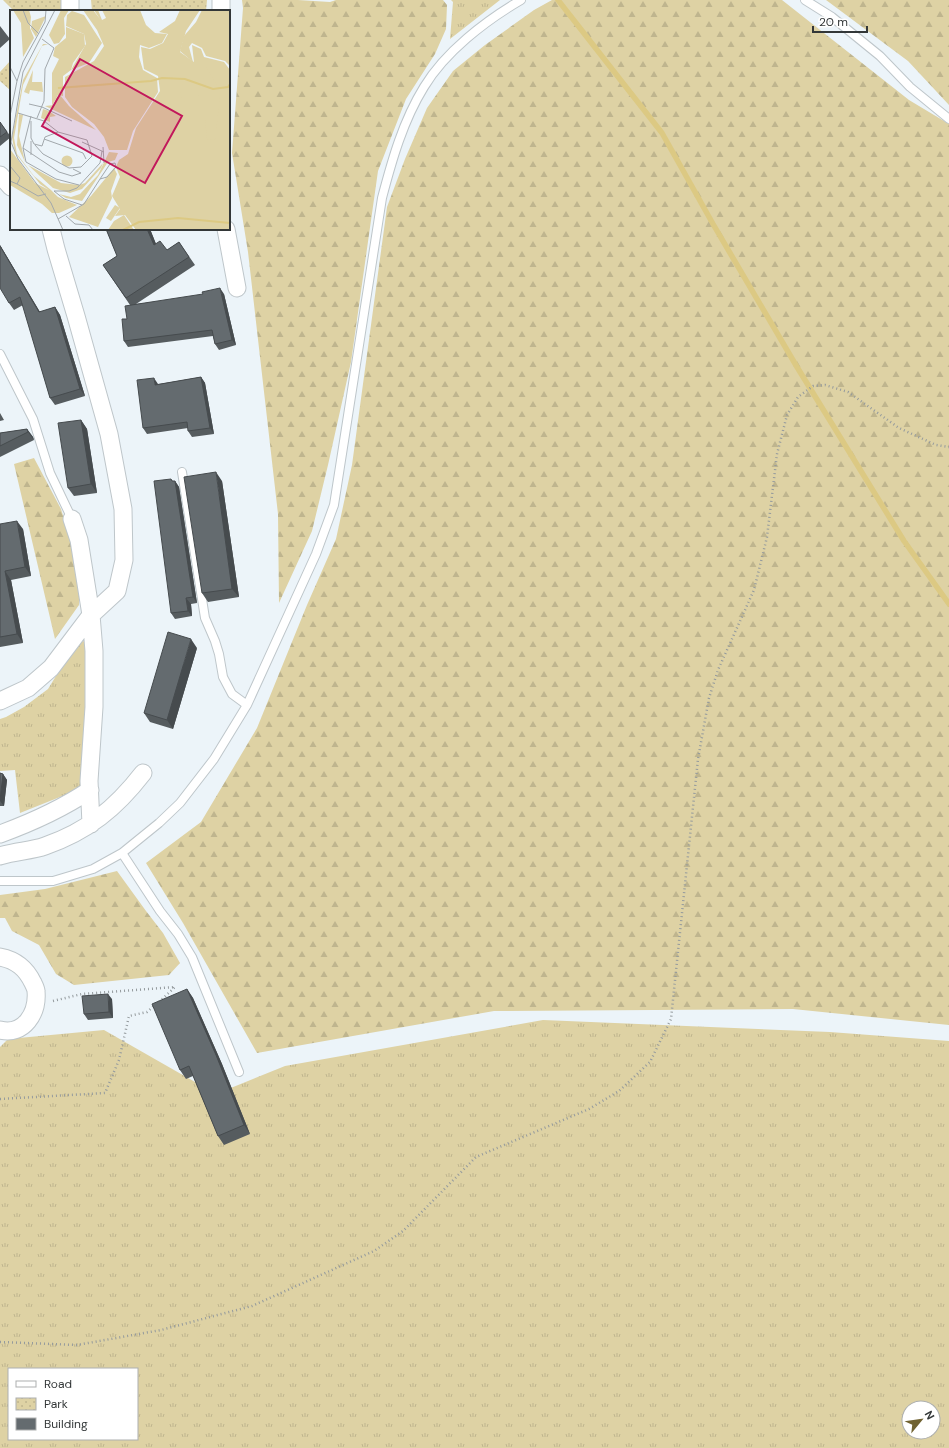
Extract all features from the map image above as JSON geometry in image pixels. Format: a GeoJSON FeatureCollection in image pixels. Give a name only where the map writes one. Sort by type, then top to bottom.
{"type":"FeatureCollection","features":[{"type":"Feature","properties":{"kind":"street"},"geometry":{"type":"LineString","coordinates":[[0,175],[10,186]]}},
{"type":"Feature","properties":{"kind":"street"},"geometry":{"type":"LineString","coordinates":[[0,701],[28,688],[51,668],[91,615],[117,591],[124,560],[123,509],[109,434],[50,230]]}},
{"type":"Feature","properties":{"kind":"street"},"geometry":{"type":"LineString","coordinates":[[226,230],[237,288]]}},
{"type":"Feature","properties":{"kind":"street"},"geometry":{"type":"LineString","coordinates":[[72,519],[79,540],[91,615],[94,652],[94,707],[90,790],[91,824]]}},
{"type":"Feature","properties":{"kind":"street"},"geometry":{"type":"LineString","coordinates":[[0,856],[11,852],[44,847],[91,824],[108,812],[129,791],[143,773]]}},
{"type":"Feature","properties":{"kind":"street"},"geometry":{"type":"LineString","coordinates":[[0,834],[53,812],[90,790]]}},
{"type":"Feature","properties":{"kind":"street"},"geometry":{"type":"LineString","coordinates":[[0,957],[13,960],[21,966],[30,976],[36,990],[32,1018],[21,1027],[7,1032],[0,1030]]}},
{"type":"Feature","properties":{"kind":"lane"},"geometry":{"type":"LineString","coordinates":[[0,881],[53,881],[93,869],[122,853],[159,823],[180,803],[214,759],[247,706],[316,554],[334,505],[382,198],[392,161],[404,128],[424,86],[446,58],[475,31],[521,0]]}},
{"type":"Feature","properties":{"kind":"lane"},"geometry":{"type":"LineString","coordinates":[[805,0],[832,17],[880,56],[910,87],[949,120]]}},
{"type":"Feature","properties":{"kind":"lane"},"geometry":{"type":"LineString","coordinates":[[0,354],[33,418],[50,473],[72,519]]}},
{"type":"Feature","properties":{"kind":"lane"},"geometry":{"type":"LineString","coordinates":[[182,472],[205,618],[217,648],[223,677],[232,694],[247,706]]}},
{"type":"Feature","properties":{"kind":"lane"},"geometry":{"type":"LineString","coordinates":[[122,853],[160,911],[178,934],[192,957],[239,1072]]}},
{"type":"Feature","properties":{"kind":"path"},"geometry":{"type":"LineString","coordinates":[[0,1342],[77,1345],[161,1330],[252,1306],[374,1251],[402,1231],[476,1158],[589,1109],[619,1091],[650,1062],[671,1019],[698,759],[709,698],[718,670],[754,590],[767,537],[777,454],[787,415],[798,397],[813,386],[825,384],[848,392],[899,428],[936,445],[949,447]]}},
{"type":"Feature","properties":{"kind":"path"},"geometry":{"type":"LineString","coordinates":[[0,1099],[105,1093],[119,1060],[129,1016],[147,1012],[175,987],[82,994],[35,1005]]}},
{"type":"Feature","properties":{"kind":"green space"},"geometry":{"type":"Polygon","coordinates":[[[3,0],[63,0],[64,10],[13,10],[3,0]]]}},
{"type":"Feature","properties":{"kind":"green space"},"geometry":{"type":"Polygon","coordinates":[[[91,0],[207,0],[206,10],[92,10],[91,0]]]}},
{"type":"Feature","properties":{"kind":"green space"},"geometry":{"type":"Polygon","coordinates":[[[242,0],[298,0],[330,2],[336,0],[443,0],[447,5],[446,29],[435,54],[406,99],[378,171],[351,362],[328,465],[312,531],[279,603],[278,514],[248,252],[232,153],[243,8],[242,0]]]}},
{"type":"Feature","properties":{"kind":"green space"},"geometry":{"type":"Polygon","coordinates":[[[451,0],[500,0],[450,39],[453,2],[451,0]]]}},
{"type":"Feature","properties":{"kind":"green space"},"geometry":{"type":"Polygon","coordinates":[[[552,0],[782,0],[909,100],[949,124],[949,1025],[793,1009],[494,1011],[257,1053],[183,923],[146,863],[201,822],[257,728],[307,605],[336,539],[352,465],[387,207],[405,159],[427,108],[453,71],[485,45],[534,10],[552,0]]]}},
{"type":"Feature","properties":{"kind":"green space"},"geometry":{"type":"Polygon","coordinates":[[[826,0],[949,0],[949,105],[908,61],[826,0]]]}},
{"type":"Feature","properties":{"kind":"green space"},"geometry":{"type":"Polygon","coordinates":[[[10,61],[10,90],[0,81],[0,72],[10,61]]]}},
{"type":"Feature","properties":{"kind":"green space"},"geometry":{"type":"Polygon","coordinates":[[[34,458],[61,509],[76,559],[79,585],[79,605],[55,639],[14,464],[34,458]]]}},
{"type":"Feature","properties":{"kind":"green space"},"geometry":{"type":"Polygon","coordinates":[[[84,641],[89,677],[80,789],[20,813],[15,770],[0,771],[0,719],[24,707],[48,689],[75,645],[84,641]]]}},
{"type":"Feature","properties":{"kind":"green space"},"geometry":{"type":"Polygon","coordinates":[[[117,871],[163,933],[180,963],[169,975],[74,985],[56,974],[39,945],[12,931],[5,918],[0,918],[0,895],[45,889],[117,871]]]}},
{"type":"Feature","properties":{"kind":"green space"},"geometry":{"type":"Polygon","coordinates":[[[543,1020],[830,1032],[949,1041],[949,1448],[0,1448],[0,1047],[8,1039],[104,1030],[216,1094],[285,1066],[543,1020]]]}},
{"type":"Feature","properties":{"kind":"building"},"geometry":{"type":"Polygon","coordinates":[[[0,122],[7,132],[0,137],[0,122]]]}},
{"type":"Feature","properties":{"kind":"building"},"geometry":{"type":"Polygon","coordinates":[[[106,230],[147,230],[154,245],[160,241],[167,250],[179,242],[189,257],[126,298],[103,265],[117,256],[106,230]]]}},
{"type":"Feature","properties":{"kind":"building"},"geometry":{"type":"Polygon","coordinates":[[[0,246],[39,312],[55,307],[80,389],[50,398],[20,297],[9,303],[0,288],[0,246]]]}},
{"type":"Feature","properties":{"kind":"building"},"geometry":{"type":"Polygon","coordinates":[[[220,288],[232,340],[215,344],[212,330],[124,341],[122,319],[127,319],[125,306],[203,294],[202,292],[220,288]]]}},
{"type":"Feature","properties":{"kind":"building"},"geometry":{"type":"Polygon","coordinates":[[[201,377],[210,428],[188,431],[187,422],[143,428],[137,380],[154,378],[155,385],[201,377]]]}},
{"type":"Feature","properties":{"kind":"building"},"geometry":{"type":"Polygon","coordinates":[[[81,420],[91,484],[68,488],[58,423],[81,420]]]}},
{"type":"Feature","properties":{"kind":"building"},"geometry":{"type":"Polygon","coordinates":[[[27,429],[28,432],[0,446],[0,433],[27,429]]]}},
{"type":"Feature","properties":{"kind":"building"},"geometry":{"type":"Polygon","coordinates":[[[216,472],[232,589],[202,593],[184,477],[216,472]]]}},
{"type":"Feature","properties":{"kind":"building"},"geometry":{"type":"Polygon","coordinates":[[[171,479],[172,481],[175,481],[193,597],[186,598],[188,611],[171,613],[154,481],[171,479]]]}},
{"type":"Feature","properties":{"kind":"building"},"geometry":{"type":"Polygon","coordinates":[[[17,521],[25,567],[5,571],[17,634],[0,637],[0,524],[17,521]]]}},
{"type":"Feature","properties":{"kind":"building"},"geometry":{"type":"Polygon","coordinates":[[[168,632],[191,639],[167,720],[144,713],[168,632]]]}},
{"type":"Feature","properties":{"kind":"building"},"geometry":{"type":"Polygon","coordinates":[[[0,773],[3,774],[0,800],[0,773]]]}},
{"type":"Feature","properties":{"kind":"building"},"geometry":{"type":"Polygon","coordinates":[[[187,989],[216,1055],[244,1125],[218,1136],[189,1066],[180,1070],[152,1004],[187,989]]]}},
{"type":"Feature","properties":{"kind":"building"},"geometry":{"type":"Polygon","coordinates":[[[108,994],[109,1012],[84,1014],[82,996],[108,994]]]}},
{"type":"Feature","properties":{"kind":"waterway"},"geometry":{"type":"LineString","coordinates":[[558,0],[662,133],[713,224],[797,367],[904,541],[949,604]]}}]}
